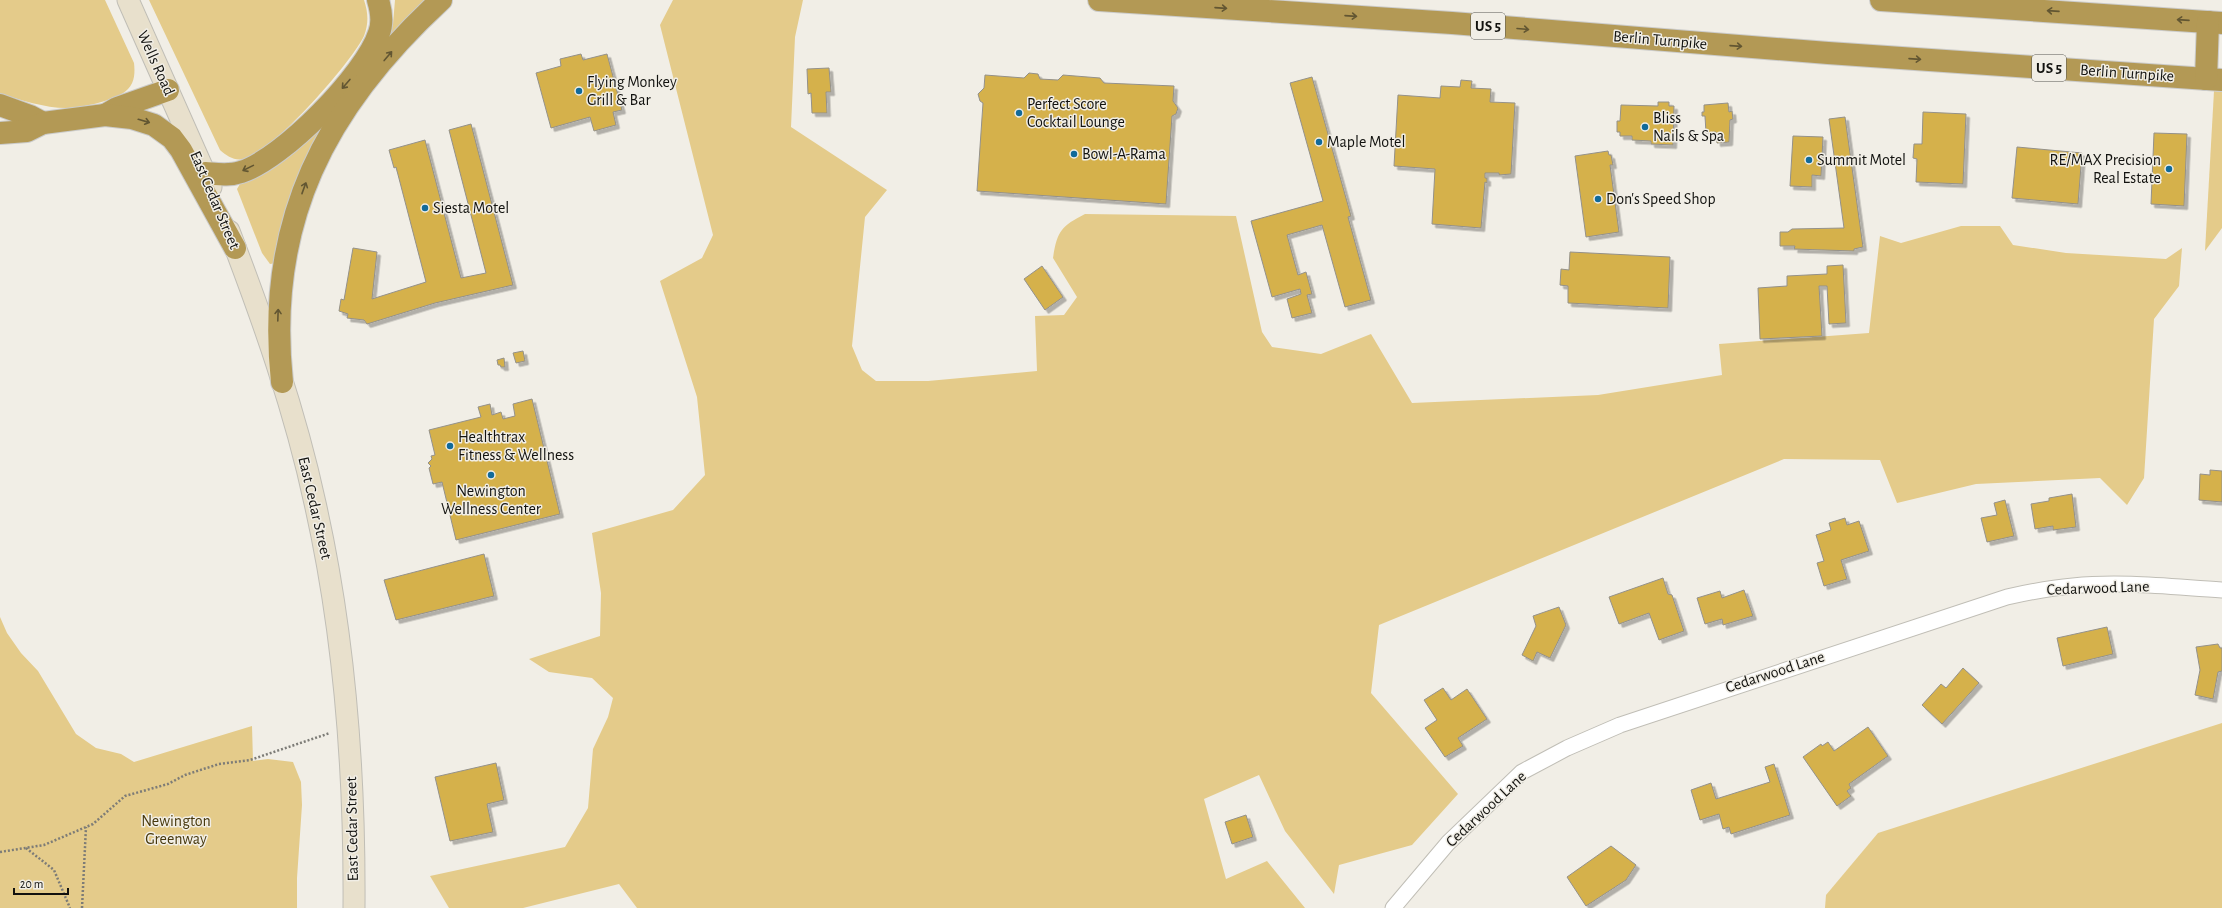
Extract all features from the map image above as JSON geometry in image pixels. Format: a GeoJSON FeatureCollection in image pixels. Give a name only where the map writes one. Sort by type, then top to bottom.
{"type":"FeatureCollection","features":[{"type":"Feature","properties":{"kind":"highway"},"geometry":{"type":"LineString","coordinates":[[282,382],[279,350],[279,294],[283,267],[296,213],[308,179],[328,136],[365,72],[380,32],[381,18],[378,0]]}},
{"type":"Feature","properties":{"kind":"highway"},"geometry":{"type":"LineString","coordinates":[[205,173],[224,175],[242,172],[276,153],[406,35],[441,0]]}},
{"type":"Feature","properties":{"kind":"highway","name":"Berlin Turnpike"},"geometry":{"type":"LineString","coordinates":[[1099,0],[1452,23],[1828,53],[2214,79]]}},
{"type":"Feature","properties":{"kind":"highway"},"geometry":{"type":"LineString","coordinates":[[1882,0],[2215,22],[2214,79]]}},
{"type":"Feature","properties":{"kind":"highway"},"geometry":{"type":"LineString","coordinates":[[106,115],[117,108],[168,90]]}},
{"type":"Feature","properties":{"kind":"highway"},"geometry":{"type":"LineString","coordinates":[[0,106],[30,116],[43,123]]}},
{"type":"Feature","properties":{"kind":"highway"},"geometry":{"type":"LineString","coordinates":[[0,134],[27,131],[43,123],[106,115],[146,122],[154,125],[172,138],[194,172],[235,248]]}},
{"type":"Feature","properties":{"kind":"main road","name":"Wells Road"},"geometry":{"type":"LineString","coordinates":[[128,0],[184,127]]}},
{"type":"Feature","properties":{"kind":"main road","name":"East Cedar Street"},"geometry":{"type":"LineString","coordinates":[[184,127],[205,173],[264,324],[309,479],[328,562],[338,625],[348,728],[353,813],[354,908]]}},
{"type":"Feature","properties":{"kind":"street","name":"Cedarwood Lane"},"geometry":{"type":"LineString","coordinates":[[1393,908],[1448,843],[1522,772],[1567,748],[1620,725],[2007,597],[2049,588],[2100,584],[2222,590]]}},
{"type":"Feature","properties":{"kind":"path"},"geometry":{"type":"LineString","coordinates":[[0,852],[44,845],[93,824],[125,796],[168,784],[185,775],[220,764],[250,760],[325,734],[348,728]]}},
{"type":"Feature","properties":{"kind":"path"},"geometry":{"type":"LineString","coordinates":[[82,908],[86,827]]}},
{"type":"Feature","properties":{"kind":"path"},"geometry":{"type":"LineString","coordinates":[[26,848],[54,870],[70,908]]}},
{"type":"Feature","properties":{"kind":"green space"},"geometry":{"type":"Polygon","coordinates":[[[0,0],[105,0],[134,63],[134,77],[132,83],[123,93],[109,100],[70,108],[44,106],[0,94],[0,0]]]}},
{"type":"Feature","properties":{"kind":"green space"},"geometry":{"type":"Polygon","coordinates":[[[149,0],[364,0],[367,13],[366,31],[356,49],[329,84],[293,123],[260,151],[247,158],[236,159],[229,157],[220,150],[149,0]]]}},
{"type":"Feature","properties":{"kind":"green space"},"geometry":{"type":"Polygon","coordinates":[[[395,0],[429,0],[384,43],[393,24],[395,0]]]}},
{"type":"Feature","properties":{"kind":"green space"},"geometry":{"type":"Polygon","coordinates":[[[673,0],[803,0],[795,37],[791,127],[887,190],[865,217],[852,346],[862,370],[876,381],[928,381],[1037,371],[1035,316],[1064,315],[1077,297],[1053,258],[1056,242],[1065,226],[1085,214],[1236,216],[1262,332],[1272,347],[1321,354],[1371,334],[1412,403],[1598,395],[1722,375],[1719,344],[1869,333],[1880,236],[1901,243],[1961,226],[2000,226],[2013,245],[2066,253],[2166,259],[2182,248],[2179,286],[2154,319],[2144,478],[2127,505],[2100,478],[1976,484],[1897,503],[1880,460],[1784,459],[1379,625],[1371,693],[1458,794],[1412,845],[1339,865],[1334,894],[1285,831],[1259,775],[1204,799],[1226,879],[1267,861],[1305,908],[637,908],[619,884],[523,908],[449,908],[430,876],[565,847],[588,808],[593,749],[608,717],[613,698],[592,678],[549,672],[529,659],[600,636],[601,593],[592,533],[673,510],[705,475],[697,397],[660,281],[702,258],[713,235],[660,25],[673,0]]]}},
{"type":"Feature","properties":{"kind":"green space"},"geometry":{"type":"Polygon","coordinates":[[[2214,91],[2222,92],[2222,228],[2205,251],[2214,91]]]}},
{"type":"Feature","properties":{"kind":"green space"},"geometry":{"type":"Polygon","coordinates":[[[338,100],[276,263],[270,264],[262,253],[237,189],[240,184],[338,100]]]}},
{"type":"Feature","properties":{"kind":"green space","name":"Newington Greenway"},"geometry":{"type":"Polygon","coordinates":[[[0,617],[7,633],[21,653],[38,671],[76,734],[96,748],[121,754],[134,762],[252,726],[253,761],[268,759],[293,762],[301,782],[302,805],[297,878],[297,908],[0,908],[0,617]]]}},
{"type":"Feature","properties":{"kind":"green space"},"geometry":{"type":"Polygon","coordinates":[[[2222,723],[2222,908],[1825,908],[1826,895],[1878,833],[2222,723]]]}},
{"type":"Feature","properties":{"kind":"building","name":"Flying Monkey Grill & Bar"},"geometry":{"type":"Polygon","coordinates":[[[581,54],[583,60],[607,54],[622,110],[613,112],[616,125],[594,131],[590,117],[551,128],[536,73],[561,66],[560,59],[581,54]]]}},
{"type":"Feature","properties":{"kind":"building"},"geometry":{"type":"Polygon","coordinates":[[[829,68],[831,92],[826,92],[827,113],[812,113],[811,93],[808,94],[807,69],[829,68]]]}},
{"type":"Feature","properties":{"kind":"building","name":"Bowl-A-Rama"},"geometry":{"type":"Polygon","coordinates":[[[1029,73],[1038,74],[1040,79],[1058,80],[1063,75],[1100,78],[1104,83],[1174,86],[1173,101],[1178,108],[1176,114],[1172,116],[1166,204],[977,191],[983,103],[980,101],[978,94],[984,88],[985,75],[1024,78],[1029,73]]]}},
{"type":"Feature","properties":{"kind":"building","name":"Maple Motel"},"geometry":{"type":"Polygon","coordinates":[[[1312,77],[1351,216],[1348,217],[1371,300],[1345,307],[1322,225],[1287,235],[1298,275],[1306,272],[1312,294],[1307,295],[1312,313],[1292,318],[1287,299],[1301,294],[1300,289],[1272,297],[1251,221],[1323,201],[1290,83],[1312,77]]]}},
{"type":"Feature","properties":{"kind":"building"},"geometry":{"type":"Polygon","coordinates":[[[1461,80],[1472,81],[1471,88],[1491,89],[1490,102],[1515,103],[1511,174],[1499,175],[1499,173],[1485,173],[1487,183],[1485,182],[1481,228],[1432,224],[1435,169],[1394,166],[1398,95],[1440,98],[1441,86],[1460,87],[1461,80]]]}},
{"type":"Feature","properties":{"kind":"building","name":"Bliss Nails & Spa"},"geometry":{"type":"Polygon","coordinates":[[[1658,102],[1669,102],[1669,106],[1674,106],[1673,145],[1651,144],[1651,141],[1632,140],[1632,136],[1620,136],[1620,132],[1617,132],[1617,121],[1620,121],[1621,105],[1658,106],[1658,102]]]}},
{"type":"Feature","properties":{"kind":"building"},"geometry":{"type":"Polygon","coordinates":[[[1728,103],[1729,112],[1732,111],[1733,119],[1730,120],[1729,142],[1717,143],[1716,132],[1706,133],[1705,116],[1702,116],[1702,112],[1704,112],[1704,105],[1728,103]]]}},
{"type":"Feature","properties":{"kind":"building"},"geometry":{"type":"Polygon","coordinates":[[[1923,112],[1966,114],[1963,184],[1916,182],[1917,159],[1913,158],[1914,144],[1922,144],[1923,112]]]}},
{"type":"Feature","properties":{"kind":"building"},"geometry":{"type":"Polygon","coordinates":[[[1845,117],[1863,247],[1854,249],[1854,251],[1794,249],[1795,246],[1780,246],[1780,232],[1788,232],[1792,229],[1844,228],[1829,119],[1845,117]]]}},
{"type":"Feature","properties":{"kind":"building","name":"Siesta Motel"},"geometry":{"type":"Polygon","coordinates":[[[471,124],[513,285],[435,303],[367,324],[364,320],[347,318],[348,314],[339,311],[341,299],[344,300],[353,248],[377,252],[372,299],[426,282],[396,167],[394,168],[389,150],[425,140],[461,278],[486,273],[449,130],[471,124]]]}},
{"type":"Feature","properties":{"kind":"building","name":"RE/MAX Precision Real Estate"},"geometry":{"type":"Polygon","coordinates":[[[2154,133],[2187,134],[2184,206],[2151,204],[2154,133]]]}},
{"type":"Feature","properties":{"kind":"building"},"geometry":{"type":"Polygon","coordinates":[[[1793,136],[1823,137],[1821,176],[1812,175],[1812,187],[1790,186],[1793,136]]]}},
{"type":"Feature","properties":{"kind":"building"},"geometry":{"type":"Polygon","coordinates":[[[2017,147],[2082,153],[2078,204],[2012,198],[2017,147]]]}},
{"type":"Feature","properties":{"kind":"building","name":"Don's Speed Shop"},"geometry":{"type":"Polygon","coordinates":[[[1608,151],[1609,155],[1611,155],[1613,165],[1610,165],[1619,232],[1586,237],[1575,156],[1608,151]]]}},
{"type":"Feature","properties":{"kind":"building"},"geometry":{"type":"Polygon","coordinates":[[[1570,252],[1670,257],[1668,308],[1568,303],[1568,286],[1560,285],[1561,269],[1569,270],[1570,252]]]}},
{"type":"Feature","properties":{"kind":"building"},"geometry":{"type":"Polygon","coordinates":[[[1843,265],[1846,323],[1829,324],[1827,286],[1819,286],[1822,336],[1760,339],[1758,288],[1787,286],[1787,276],[1827,274],[1827,266],[1843,265]]]}},
{"type":"Feature","properties":{"kind":"building"},"geometry":{"type":"Polygon","coordinates":[[[1042,266],[1063,297],[1045,310],[1024,279],[1042,266]]]}},
{"type":"Feature","properties":{"kind":"building"},"geometry":{"type":"Polygon","coordinates":[[[523,351],[525,361],[516,363],[513,353],[523,351]]]}},
{"type":"Feature","properties":{"kind":"building"},"geometry":{"type":"Polygon","coordinates":[[[504,358],[505,367],[501,367],[498,365],[497,360],[504,358]]]}},
{"type":"Feature","properties":{"kind":"building","name":"Newington Wellness Center"},"geometry":{"type":"Polygon","coordinates":[[[532,399],[560,514],[456,540],[442,482],[433,484],[429,468],[431,466],[428,463],[432,459],[431,456],[435,455],[429,430],[481,417],[478,407],[490,404],[492,415],[501,412],[503,419],[515,416],[513,404],[532,399]]]}},
{"type":"Feature","properties":{"kind":"building"},"geometry":{"type":"Polygon","coordinates":[[[2210,470],[2222,471],[2222,502],[2199,500],[2200,474],[2210,475],[2210,470]]]}},
{"type":"Feature","properties":{"kind":"building"},"geometry":{"type":"Polygon","coordinates":[[[2072,494],[2076,527],[2053,530],[2053,526],[2035,529],[2031,504],[2049,501],[2049,498],[2072,494]]]}},
{"type":"Feature","properties":{"kind":"building"},"geometry":{"type":"Polygon","coordinates":[[[2005,500],[2014,536],[1987,542],[1981,518],[1997,515],[1994,503],[2005,500]]]}},
{"type":"Feature","properties":{"kind":"building"},"geometry":{"type":"Polygon","coordinates":[[[1845,518],[1847,525],[1859,521],[1869,551],[1841,560],[1847,579],[1824,586],[1817,563],[1824,561],[1816,535],[1831,530],[1829,523],[1845,518]]]}},
{"type":"Feature","properties":{"kind":"building"},"geometry":{"type":"Polygon","coordinates":[[[484,554],[494,596],[396,620],[384,580],[484,554]]]}},
{"type":"Feature","properties":{"kind":"building"},"geometry":{"type":"Polygon","coordinates":[[[1663,578],[1668,594],[1672,595],[1684,631],[1659,640],[1649,613],[1619,624],[1609,597],[1663,578]]]}},
{"type":"Feature","properties":{"kind":"building"},"geometry":{"type":"Polygon","coordinates":[[[1744,590],[1753,616],[1723,625],[1722,619],[1705,624],[1697,598],[1720,591],[1722,598],[1744,590]]]}},
{"type":"Feature","properties":{"kind":"building"},"geometry":{"type":"Polygon","coordinates":[[[1559,607],[1566,625],[1550,658],[1537,652],[1533,661],[1522,655],[1536,626],[1533,616],[1559,607]]]}},
{"type":"Feature","properties":{"kind":"building"},"geometry":{"type":"Polygon","coordinates":[[[2107,627],[2113,654],[2063,666],[2057,638],[2107,627]]]}},
{"type":"Feature","properties":{"kind":"building"},"geometry":{"type":"Polygon","coordinates":[[[2218,644],[2220,648],[2222,648],[2222,671],[2218,672],[2213,699],[2195,695],[2200,670],[2196,647],[2218,644]]]}},
{"type":"Feature","properties":{"kind":"building"},"geometry":{"type":"Polygon","coordinates":[[[1963,668],[1979,683],[1942,724],[1922,705],[1941,684],[1946,688],[1963,668]]]}},
{"type":"Feature","properties":{"kind":"building"},"geometry":{"type":"Polygon","coordinates":[[[1443,688],[1451,700],[1467,689],[1487,719],[1458,738],[1463,746],[1445,757],[1425,728],[1437,720],[1424,700],[1443,688]]]}},
{"type":"Feature","properties":{"kind":"building"},"geometry":{"type":"Polygon","coordinates":[[[1868,727],[1888,756],[1849,784],[1851,788],[1847,791],[1851,796],[1837,806],[1803,757],[1821,744],[1822,746],[1828,742],[1834,751],[1868,727]]]}},
{"type":"Feature","properties":{"kind":"building"},"geometry":{"type":"Polygon","coordinates":[[[496,763],[504,800],[487,804],[493,832],[450,841],[435,777],[496,763]]]}},
{"type":"Feature","properties":{"kind":"building"},"geometry":{"type":"Polygon","coordinates":[[[1774,764],[1790,815],[1731,834],[1729,827],[1723,829],[1719,814],[1700,820],[1691,790],[1711,783],[1716,799],[1770,782],[1765,767],[1774,764]]]}},
{"type":"Feature","properties":{"kind":"building"},"geometry":{"type":"Polygon","coordinates":[[[1246,815],[1253,837],[1232,844],[1225,822],[1246,815]]]}},
{"type":"Feature","properties":{"kind":"building"},"geometry":{"type":"Polygon","coordinates":[[[1611,846],[1636,865],[1626,880],[1586,906],[1567,877],[1611,846]]]}},
{"type":"Feature","properties":{"kind":"place","name":"Flying Monkey Grill & Bar"},"geometry":{"type":"Point","coordinates":[579,91]}},
{"type":"Feature","properties":{"kind":"place","name":"Perfect Score Cocktail Lounge"},"geometry":{"type":"Point","coordinates":[1019,113]}},
{"type":"Feature","properties":{"kind":"place","name":"Bliss Nails & Spa"},"geometry":{"type":"Point","coordinates":[1645,127]}},
{"type":"Feature","properties":{"kind":"place","name":"Maple Motel"},"geometry":{"type":"Point","coordinates":[1319,142]}},
{"type":"Feature","properties":{"kind":"place","name":"Bowl-A-Rama"},"geometry":{"type":"Point","coordinates":[1074,154]}},
{"type":"Feature","properties":{"kind":"place","name":"Summit Motel"},"geometry":{"type":"Point","coordinates":[1809,160]}},
{"type":"Feature","properties":{"kind":"place","name":"RE/MAX Precision Real Estate"},"geometry":{"type":"Point","coordinates":[2169,169]}},
{"type":"Feature","properties":{"kind":"place","name":"Don's Speed Shop"},"geometry":{"type":"Point","coordinates":[1598,199]}},
{"type":"Feature","properties":{"kind":"place","name":"Siesta Motel"},"geometry":{"type":"Point","coordinates":[425,208]}},
{"type":"Feature","properties":{"kind":"place","name":"Healthtrax Fitness & Wellness"},"geometry":{"type":"Point","coordinates":[450,446]}},
{"type":"Feature","properties":{"kind":"place","name":"Newington Wellness Center"},"geometry":{"type":"Point","coordinates":[491,475]}}]}
